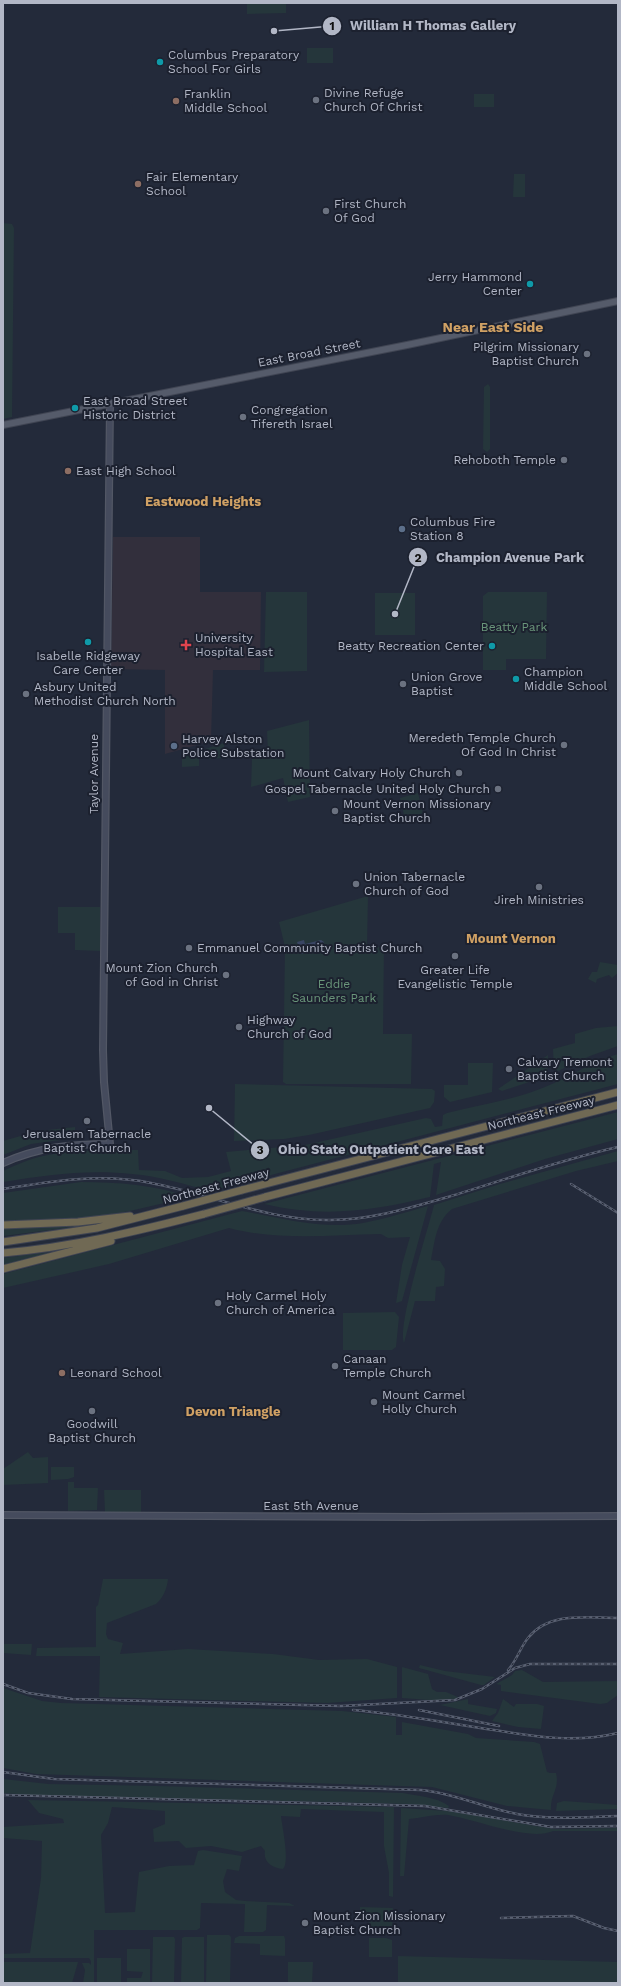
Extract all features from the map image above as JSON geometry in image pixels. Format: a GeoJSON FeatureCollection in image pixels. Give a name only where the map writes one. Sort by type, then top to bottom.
{"type":"FeatureCollection","features":[{"type":"Feature","properties":{"kind":"highway","name":"Northeast Freeway"},"geometry":{"type":"LineString","coordinates":[[3,1242],[97,1228],[618,1092]]}},
{"type":"Feature","properties":{"kind":"highway","name":"Northeast Freeway"},"geometry":{"type":"LineString","coordinates":[[3,1253],[62,1246],[130,1233],[618,1105]]}},
{"type":"Feature","properties":{"kind":"highway"},"geometry":{"type":"LineString","coordinates":[[3,1225],[94,1221],[183,1206]]}},
{"type":"Feature","properties":{"kind":"highway"},"geometry":{"type":"LineString","coordinates":[[3,1269],[116,1240],[130,1233]]}},
{"type":"Feature","properties":{"kind":"main road","name":"East Broad Street"},"geometry":{"type":"LineString","coordinates":[[3,425],[413,344],[618,301]]}},
{"type":"Feature","properties":{"kind":"main road","name":"Taylor Avenue"},"geometry":{"type":"LineString","coordinates":[[3,1163],[22,1155],[49,1148],[74,1144],[110,1144],[104,1082],[103,1050],[110,404]]}},
{"type":"Feature","properties":{"kind":"main road","name":"East 5th Avenue"},"geometry":{"type":"LineString","coordinates":[[3,1515],[478,1517],[618,1516]]}},
{"type":"Feature","properties":{"kind":"shaded area","name":"University Hospital East"},"geometry":{"type":"Polygon","coordinates":[[[113,537],[200,537],[200,592],[261,592],[260,670],[213,670],[211,741],[165,754],[165,670],[111,669],[113,537]]]}},
{"type":"Feature","properties":{"kind":"green space"},"geometry":{"type":"Polygon","coordinates":[[[247,3],[286,3],[286,13],[247,14],[247,3]]]}},
{"type":"Feature","properties":{"kind":"green space"},"geometry":{"type":"Polygon","coordinates":[[[307,48],[333,48],[333,63],[307,63],[307,48]]]}},
{"type":"Feature","properties":{"kind":"green space"},"geometry":{"type":"Polygon","coordinates":[[[474,94],[494,94],[494,107],[474,107],[474,94]]]}},
{"type":"Feature","properties":{"kind":"green space"},"geometry":{"type":"Polygon","coordinates":[[[514,174],[525,174],[525,197],[513,197],[514,174]]]}},
{"type":"Feature","properties":{"kind":"green space"},"geometry":{"type":"Polygon","coordinates":[[[3,223],[12,224],[14,228],[12,417],[3,419],[3,223]]]}},
{"type":"Feature","properties":{"kind":"green space"},"geometry":{"type":"Polygon","coordinates":[[[488,384],[490,387],[490,449],[487,452],[483,449],[484,387],[488,384]]]}},
{"type":"Feature","properties":{"kind":"green space"},"geometry":{"type":"Polygon","coordinates":[[[266,592],[307,592],[307,671],[264,672],[266,592]]]}},
{"type":"Feature","properties":{"kind":"green space","name":"Beatty Park"},"geometry":{"type":"Polygon","coordinates":[[[488,592],[547,592],[546,659],[506,659],[506,670],[483,670],[483,596],[488,592]]]}},
{"type":"Feature","properties":{"kind":"green space"},"geometry":{"type":"Polygon","coordinates":[[[375,593],[415,593],[415,635],[375,635],[375,593]]]}},
{"type":"Feature","properties":{"kind":"green space"},"geometry":{"type":"Polygon","coordinates":[[[309,720],[310,797],[288,802],[283,778],[251,787],[252,759],[268,754],[267,731],[309,720]]]}},
{"type":"Feature","properties":{"kind":"green space"},"geometry":{"type":"Polygon","coordinates":[[[224,743],[224,758],[205,759],[205,749],[224,743]]]}},
{"type":"Feature","properties":{"kind":"green space"},"geometry":{"type":"Polygon","coordinates":[[[199,751],[199,766],[182,767],[182,756],[199,751]]]}},
{"type":"Feature","properties":{"kind":"green space"},"geometry":{"type":"Polygon","coordinates":[[[418,793],[423,813],[405,819],[400,798],[418,793]]]}},
{"type":"Feature","properties":{"kind":"green space","name":"Eddie Saunders Park"},"geometry":{"type":"Polygon","coordinates":[[[368,896],[367,947],[384,947],[383,1034],[412,1034],[411,1084],[286,1084],[283,1082],[285,947],[279,922],[368,896]]]}},
{"type":"Feature","properties":{"kind":"green space"},"geometry":{"type":"Polygon","coordinates":[[[58,907],[100,907],[100,951],[75,950],[75,933],[58,933],[58,907]]]}},
{"type":"Feature","properties":{"kind":"green space"},"geometry":{"type":"Polygon","coordinates":[[[600,962],[618,965],[618,973],[612,978],[609,975],[597,979],[596,983],[588,979],[592,972],[597,972],[600,962]]]}},
{"type":"Feature","properties":{"kind":"green space"},"geometry":{"type":"Polygon","coordinates":[[[618,1026],[618,1046],[590,1056],[558,1071],[554,1070],[553,1049],[575,1043],[575,1034],[596,1028],[618,1026]]]}},
{"type":"Feature","properties":{"kind":"green space"},"geometry":{"type":"Polygon","coordinates":[[[618,1054],[618,1084],[210,1191],[161,1178],[100,1172],[83,1172],[3,1182],[3,1171],[33,1159],[67,1152],[102,1150],[138,1150],[139,1170],[165,1171],[182,1178],[208,1177],[231,1171],[226,1152],[305,1145],[426,1118],[431,1119],[435,1127],[442,1126],[443,1115],[447,1113],[533,1092],[599,1061],[618,1054]]]}},
{"type":"Feature","properties":{"kind":"green space"},"geometry":{"type":"Polygon","coordinates":[[[548,1055],[547,1076],[502,1091],[498,1089],[548,1055]]]}},
{"type":"Feature","properties":{"kind":"green space"},"geometry":{"type":"Polygon","coordinates":[[[468,1063],[493,1063],[492,1092],[450,1102],[444,1097],[444,1085],[468,1085],[468,1063]]]}},
{"type":"Feature","properties":{"kind":"green space"},"geometry":{"type":"Polygon","coordinates":[[[235,1084],[432,1089],[435,1091],[434,1102],[430,1108],[309,1135],[284,1139],[234,1141],[235,1084]]]}},
{"type":"Feature","properties":{"kind":"green space"},"geometry":{"type":"Polygon","coordinates":[[[618,1112],[618,1139],[545,1159],[436,1195],[441,1162],[434,1164],[430,1197],[368,1209],[327,1212],[307,1211],[264,1204],[618,1112]]]}},
{"type":"Feature","properties":{"kind":"green space"},"geometry":{"type":"Polygon","coordinates":[[[75,1127],[75,1138],[31,1144],[3,1155],[3,1141],[38,1131],[75,1127]]]}},
{"type":"Feature","properties":{"kind":"green space"},"geometry":{"type":"Polygon","coordinates":[[[618,1151],[618,1161],[576,1171],[452,1209],[439,1226],[431,1260],[440,1261],[445,1269],[444,1286],[436,1287],[435,1301],[415,1301],[404,1343],[403,1333],[409,1298],[434,1205],[500,1184],[618,1151]]]}},
{"type":"Feature","properties":{"kind":"green space"},"geometry":{"type":"Polygon","coordinates":[[[81,1182],[136,1185],[190,1197],[130,1211],[88,1218],[3,1221],[3,1193],[81,1182]]]}},
{"type":"Feature","properties":{"kind":"green space"},"geometry":{"type":"Polygon","coordinates":[[[428,1206],[402,1301],[396,1303],[402,1265],[410,1237],[388,1238],[381,1234],[285,1236],[266,1235],[229,1228],[109,1264],[3,1288],[3,1274],[242,1211],[317,1224],[348,1225],[379,1220],[428,1206]]]}},
{"type":"Feature","properties":{"kind":"green space"},"geometry":{"type":"Polygon","coordinates":[[[80,1224],[82,1226],[3,1236],[3,1228],[80,1224]]]}},
{"type":"Feature","properties":{"kind":"green space"},"geometry":{"type":"Polygon","coordinates":[[[66,1250],[3,1266],[3,1258],[66,1250]]]}},
{"type":"Feature","properties":{"kind":"green space"},"geometry":{"type":"Polygon","coordinates":[[[395,1312],[399,1317],[396,1347],[392,1350],[343,1350],[343,1313],[395,1312]]]}},
{"type":"Feature","properties":{"kind":"green space"},"geometry":{"type":"Polygon","coordinates":[[[28,1452],[33,1458],[48,1457],[48,1483],[3,1485],[3,1469],[28,1452]]]}},
{"type":"Feature","properties":{"kind":"green space"},"geometry":{"type":"Polygon","coordinates":[[[51,1467],[74,1467],[74,1477],[68,1479],[51,1480],[51,1467]]]}},
{"type":"Feature","properties":{"kind":"green space"},"geometry":{"type":"Polygon","coordinates":[[[68,1482],[74,1482],[74,1488],[98,1488],[97,1510],[68,1511],[68,1482]]]}},
{"type":"Feature","properties":{"kind":"green space"},"geometry":{"type":"Polygon","coordinates":[[[104,1490],[141,1490],[141,1512],[105,1512],[104,1490]]]}},
{"type":"Feature","properties":{"kind":"green space"},"geometry":{"type":"Polygon","coordinates":[[[103,1579],[168,1579],[164,1593],[156,1604],[107,1623],[106,1634],[108,1639],[123,1643],[120,1654],[188,1649],[273,1654],[319,1660],[367,1659],[397,1667],[397,1698],[327,1703],[99,1697],[100,1656],[36,1656],[37,1648],[96,1647],[96,1607],[98,1605],[103,1579]]]}},
{"type":"Feature","properties":{"kind":"green space"},"geometry":{"type":"Polygon","coordinates":[[[3,1644],[32,1644],[31,1655],[3,1653],[3,1644]]]}},
{"type":"Feature","properties":{"kind":"green space"},"geometry":{"type":"Polygon","coordinates":[[[420,1665],[445,1671],[495,1677],[484,1685],[481,1685],[419,1668],[420,1665]]]}},
{"type":"Feature","properties":{"kind":"green space"},"geometry":{"type":"Polygon","coordinates":[[[402,1667],[428,1674],[432,1689],[437,1692],[446,1692],[460,1698],[442,1701],[402,1698],[402,1667]]]}},
{"type":"Feature","properties":{"kind":"green space"},"geometry":{"type":"Polygon","coordinates":[[[522,1670],[543,1682],[618,1681],[618,1695],[607,1703],[600,1704],[501,1691],[501,1685],[496,1684],[512,1675],[515,1671],[522,1670]]]}},
{"type":"Feature","properties":{"kind":"green space"},"geometry":{"type":"Polygon","coordinates":[[[3,1688],[42,1701],[61,1703],[342,1711],[396,1717],[396,1735],[402,1735],[402,1722],[468,1734],[476,1738],[534,1742],[540,1744],[547,1772],[556,1773],[557,1783],[551,1804],[551,1810],[507,1806],[432,1787],[36,1774],[3,1768],[3,1688]]]}},
{"type":"Feature","properties":{"kind":"green space"},"geometry":{"type":"Polygon","coordinates":[[[468,1699],[468,1704],[497,1709],[496,1713],[490,1716],[440,1705],[468,1699]]]}},
{"type":"Feature","properties":{"kind":"green space"},"geometry":{"type":"Polygon","coordinates":[[[503,1699],[514,1707],[516,1704],[537,1704],[544,1706],[541,1729],[518,1727],[492,1721],[498,1713],[503,1699]]]}},
{"type":"Feature","properties":{"kind":"green space"},"geometry":{"type":"Polygon","coordinates":[[[3,1779],[48,1784],[403,1793],[433,1799],[449,1806],[448,1808],[409,1804],[28,1795],[3,1793],[3,1779]]]}},
{"type":"Feature","properties":{"kind":"green space"},"geometry":{"type":"Polygon","coordinates":[[[28,1800],[394,1807],[393,1897],[389,1896],[389,1873],[384,1846],[384,1812],[301,1809],[300,1817],[281,1816],[286,1852],[285,1865],[283,1869],[269,1864],[265,1858],[265,1851],[261,1846],[242,1852],[211,1846],[186,1848],[179,1841],[154,1842],[153,1829],[165,1824],[165,1811],[112,1807],[108,1823],[101,1835],[105,1913],[135,1912],[139,1872],[169,1866],[194,1865],[198,1851],[203,1850],[242,1856],[239,1871],[227,1869],[223,1881],[225,1892],[236,1900],[289,1903],[295,1906],[267,1905],[266,1930],[263,1932],[244,1932],[245,1904],[201,1903],[200,1928],[197,1930],[94,1930],[94,1983],[83,1983],[85,1970],[82,1963],[89,1963],[91,1965],[89,1958],[3,1958],[3,1954],[30,1953],[41,1878],[42,1841],[3,1838],[3,1827],[64,1823],[63,1819],[39,1813],[28,1800]]]}},
{"type":"Feature","properties":{"kind":"green space"},"geometry":{"type":"Polygon","coordinates":[[[564,1801],[618,1805],[618,1809],[556,1811],[557,1803],[564,1801]]]}},
{"type":"Feature","properties":{"kind":"green space"},"geometry":{"type":"Polygon","coordinates":[[[401,1808],[448,1811],[554,1829],[618,1828],[618,1831],[553,1831],[543,1834],[530,1834],[502,1829],[448,1815],[409,1819],[404,1876],[400,1876],[401,1808]]]}},
{"type":"Feature","properties":{"kind":"green space"},"geometry":{"type":"Polygon","coordinates":[[[360,1907],[393,1908],[392,1932],[388,1934],[369,1934],[369,1912],[360,1911],[360,1907]]]}},
{"type":"Feature","properties":{"kind":"green space"},"geometry":{"type":"Polygon","coordinates":[[[207,1935],[229,1935],[231,1937],[230,1983],[206,1983],[207,1935]]]}},
{"type":"Feature","properties":{"kind":"green space"},"geometry":{"type":"Polygon","coordinates":[[[239,1936],[284,1936],[285,1956],[260,1955],[260,1944],[234,1943],[235,1938],[239,1936]]]}},
{"type":"Feature","properties":{"kind":"green space"},"geometry":{"type":"Polygon","coordinates":[[[153,1937],[174,1937],[175,1939],[174,1983],[152,1983],[153,1937]]]}},
{"type":"Feature","properties":{"kind":"green space"},"geometry":{"type":"Polygon","coordinates":[[[204,1937],[204,1983],[181,1983],[182,1938],[204,1937]]]}},
{"type":"Feature","properties":{"kind":"green space"},"geometry":{"type":"Polygon","coordinates":[[[369,1938],[386,1938],[392,1940],[392,1957],[369,1957],[369,1938]]]}},
{"type":"Feature","properties":{"kind":"green space"},"geometry":{"type":"Polygon","coordinates":[[[127,1949],[150,1949],[150,1983],[127,1983],[127,1978],[141,1978],[143,1972],[127,1971],[127,1949]]]}},
{"type":"Feature","properties":{"kind":"green space"},"geometry":{"type":"Polygon","coordinates":[[[398,1956],[618,1962],[618,1983],[398,1983],[398,1956]]]}},
{"type":"Feature","properties":{"kind":"green space"},"geometry":{"type":"Polygon","coordinates":[[[97,1958],[121,1958],[121,1983],[97,1983],[97,1958]]]}},
{"type":"Feature","properties":{"kind":"green space"},"geometry":{"type":"Polygon","coordinates":[[[3,1962],[78,1962],[72,1983],[3,1983],[3,1962]]]}},
{"type":"Feature","properties":{"kind":"green space"},"geometry":{"type":"Polygon","coordinates":[[[288,1962],[313,1962],[312,1983],[288,1983],[288,1962]]]}},
{"type":"Feature","properties":{"kind":"water"},"geometry":{"type":"Polygon","coordinates":[[[304,940],[305,944],[321,940],[324,942],[320,950],[315,954],[313,947],[312,951],[301,954],[297,942],[304,940]]]}},
{"type":"Feature","properties":{"kind":"railway"},"geometry":{"type":"LineString","coordinates":[[3,1189],[77,1179],[95,1178],[132,1180],[173,1188],[262,1212],[284,1216],[330,1220],[360,1218],[375,1216],[448,1197],[553,1164],[618,1147]]}},
{"type":"Feature","properties":{"kind":"railway"},"geometry":{"type":"LineString","coordinates":[[571,1184],[618,1213]]}},
{"type":"Feature","properties":{"kind":"railway"},"geometry":{"type":"LineString","coordinates":[[508,1670],[528,1638],[537,1629],[547,1623],[581,1617],[618,1618]]}},
{"type":"Feature","properties":{"kind":"railway"},"geometry":{"type":"LineString","coordinates":[[3,1684],[28,1693],[72,1699],[341,1706],[455,1700],[482,1689],[515,1668],[530,1664],[618,1664]]}},
{"type":"Feature","properties":{"kind":"railway"},"geometry":{"type":"LineString","coordinates":[[353,1710],[406,1716],[541,1737],[587,1738],[618,1733]]}},
{"type":"Feature","properties":{"kind":"railway"},"geometry":{"type":"LineString","coordinates":[[419,1710],[499,1726]]}},
{"type":"Feature","properties":{"kind":"railway"},"geometry":{"type":"LineString","coordinates":[[3,1772],[54,1779],[421,1790],[445,1794],[505,1811],[529,1816],[567,1818],[618,1816]]}},
{"type":"Feature","properties":{"kind":"railway"},"geometry":{"type":"LineString","coordinates":[[3,1795],[425,1806],[551,1827],[618,1826]]}},
{"type":"Feature","properties":{"kind":"railway"},"geometry":{"type":"LineString","coordinates":[[501,1918],[573,1916],[604,1928],[618,1931]]}},
{"type":"Feature","properties":{"kind":"place","name":"William H Thomas Gallery"},"geometry":{"type":"Point","coordinates":[274,31]}},
{"type":"Feature","properties":{"kind":"place","name":"Columbus Preparatory School For Girls"},"geometry":{"type":"Point","coordinates":[160,62]}},
{"type":"Feature","properties":{"kind":"place","name":"Divine Refuge Church Of Christ"},"geometry":{"type":"Point","coordinates":[316,100]}},
{"type":"Feature","properties":{"kind":"place","name":"Franklin Middle School"},"geometry":{"type":"Point","coordinates":[176,101]}},
{"type":"Feature","properties":{"kind":"place","name":"Fair Elementary School"},"geometry":{"type":"Point","coordinates":[138,184]}},
{"type":"Feature","properties":{"kind":"place","name":"First Church Of God"},"geometry":{"type":"Point","coordinates":[326,211]}},
{"type":"Feature","properties":{"kind":"place","name":"Jerry Hammond Center"},"geometry":{"type":"Point","coordinates":[530,284]}},
{"type":"Feature","properties":{"kind":"place","name":"Pilgrim Missionary Baptist Church"},"geometry":{"type":"Point","coordinates":[587,354]}},
{"type":"Feature","properties":{"kind":"place","name":"East Broad Street Historic District"},"geometry":{"type":"Point","coordinates":[75,408]}},
{"type":"Feature","properties":{"kind":"place","name":"Congregation Tifereth Israel"},"geometry":{"type":"Point","coordinates":[243,417]}},
{"type":"Feature","properties":{"kind":"place","name":"Rehoboth Temple"},"geometry":{"type":"Point","coordinates":[564,460]}},
{"type":"Feature","properties":{"kind":"place","name":"East High School"},"geometry":{"type":"Point","coordinates":[68,471]}},
{"type":"Feature","properties":{"kind":"place","name":"Columbus Fire Station 8"},"geometry":{"type":"Point","coordinates":[402,529]}},
{"type":"Feature","properties":{"kind":"place","name":"Champion Avenue Park"},"geometry":{"type":"Point","coordinates":[395,614]}},
{"type":"Feature","properties":{"kind":"place","name":"Isabelle Ridgeway Care Center"},"geometry":{"type":"Point","coordinates":[88,642]}},
{"type":"Feature","properties":{"kind":"place","name":"University Hospital East"},"geometry":{"type":"Point","coordinates":[186,645]}},
{"type":"Feature","properties":{"kind":"place","name":"Beatty Recreation Center"},"geometry":{"type":"Point","coordinates":[492,646]}},
{"type":"Feature","properties":{"kind":"place","name":"Champion Middle School"},"geometry":{"type":"Point","coordinates":[516,679]}},
{"type":"Feature","properties":{"kind":"place","name":"Union Grove Baptist"},"geometry":{"type":"Point","coordinates":[403,684]}},
{"type":"Feature","properties":{"kind":"place","name":"Asbury United Methodist Church North"},"geometry":{"type":"Point","coordinates":[26,694]}},
{"type":"Feature","properties":{"kind":"place","name":"Meredeth Temple Church Of God In Christ"},"geometry":{"type":"Point","coordinates":[564,745]}},
{"type":"Feature","properties":{"kind":"place","name":"Harvey Alston Police Substation"},"geometry":{"type":"Point","coordinates":[174,746]}},
{"type":"Feature","properties":{"kind":"place","name":"Mount Calvary Holy Church"},"geometry":{"type":"Point","coordinates":[459,773]}},
{"type":"Feature","properties":{"kind":"place","name":"Gospel Tabernacle United Holy Church"},"geometry":{"type":"Point","coordinates":[498,789]}},
{"type":"Feature","properties":{"kind":"place","name":"Mount Vernon Missionary Baptist Church"},"geometry":{"type":"Point","coordinates":[335,811]}},
{"type":"Feature","properties":{"kind":"place","name":"Union Tabernacle Church of God"},"geometry":{"type":"Point","coordinates":[356,884]}},
{"type":"Feature","properties":{"kind":"place","name":"Jireh Ministries"},"geometry":{"type":"Point","coordinates":[539,887]}},
{"type":"Feature","properties":{"kind":"place","name":"Emmanuel Community Baptist Church"},"geometry":{"type":"Point","coordinates":[189,948]}},
{"type":"Feature","properties":{"kind":"place","name":"Greater Life Evangelistic Temple"},"geometry":{"type":"Point","coordinates":[455,956]}},
{"type":"Feature","properties":{"kind":"place","name":"Mount Zion Church of God in Christ"},"geometry":{"type":"Point","coordinates":[226,975]}},
{"type":"Feature","properties":{"kind":"place","name":"Highway Church of God"},"geometry":{"type":"Point","coordinates":[239,1027]}},
{"type":"Feature","properties":{"kind":"place","name":"Calvary Tremont Baptist Church"},"geometry":{"type":"Point","coordinates":[509,1069]}},
{"type":"Feature","properties":{"kind":"place","name":"Ohio State Outpatient Care East"},"geometry":{"type":"Point","coordinates":[209,1108]}},
{"type":"Feature","properties":{"kind":"place","name":"Jerusalem Tabernacle Baptist Church"},"geometry":{"type":"Point","coordinates":[87,1121]}},
{"type":"Feature","properties":{"kind":"place","name":"Holy Carmel Holy Church of America"},"geometry":{"type":"Point","coordinates":[218,1303]}},
{"type":"Feature","properties":{"kind":"place","name":"Canaan Temple Church"},"geometry":{"type":"Point","coordinates":[335,1366]}},
{"type":"Feature","properties":{"kind":"place","name":"Leonard School"},"geometry":{"type":"Point","coordinates":[62,1373]}},
{"type":"Feature","properties":{"kind":"place","name":"Mount Carmel Holly Church"},"geometry":{"type":"Point","coordinates":[374,1402]}},
{"type":"Feature","properties":{"kind":"place","name":"Goodwill Baptist Church"},"geometry":{"type":"Point","coordinates":[92,1411]}},
{"type":"Feature","properties":{"kind":"place","name":"Mount Zion Missionary Baptist Church"},"geometry":{"type":"Point","coordinates":[305,1923]}},
{"type":"Feature","properties":{"kind":"district","name":"Near East Side"},"geometry":{"type":"Point","coordinates":[493,327]}},
{"type":"Feature","properties":{"kind":"district","name":"Eastwood Heights"},"geometry":{"type":"Point","coordinates":[203,501]}},
{"type":"Feature","properties":{"kind":"district","name":"Mount Vernon"},"geometry":{"type":"Point","coordinates":[511,938]}},
{"type":"Feature","properties":{"kind":"district","name":"Devon Triangle"},"geometry":{"type":"Point","coordinates":[233,1411]}}]}
